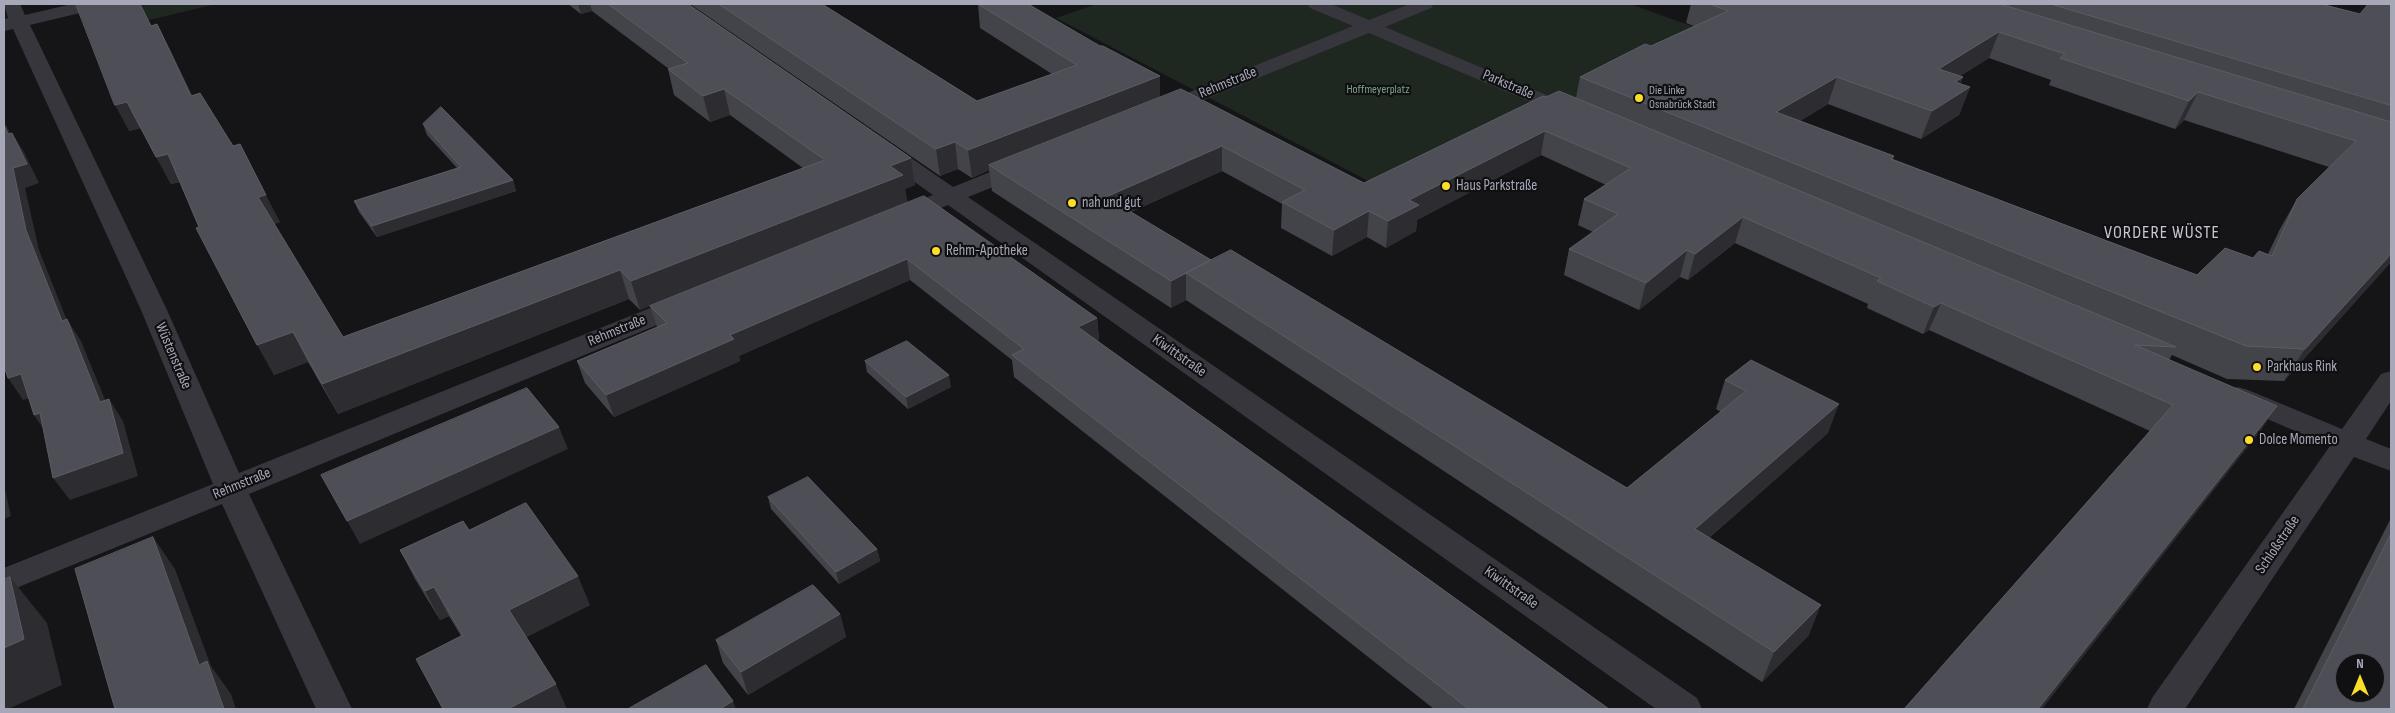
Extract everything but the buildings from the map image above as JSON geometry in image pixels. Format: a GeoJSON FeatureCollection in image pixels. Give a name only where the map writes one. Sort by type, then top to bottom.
{"type":"FeatureCollection","features":[{"type":"Feature","properties":{"kind":"street"},"geometry":{"type":"LineString","coordinates":[[12,16],[95,4]]}},
{"type":"Feature","properties":{"kind":"street","name":"Parkstraße"},"geometry":{"type":"LineString","coordinates":[[1316,4],[1591,121]]}},
{"type":"Feature","properties":{"kind":"street","name":"Rehmstraße"},"geometry":{"type":"LineString","coordinates":[[1140,119],[1425,4]]}},
{"type":"Feature","properties":{"kind":"street","name":"Wüstenstraße"},"geometry":{"type":"LineString","coordinates":[[12,16],[150,301],[231,488],[334,709]]}},
{"type":"Feature","properties":{"kind":"street","name":"Kiwittstraße"},"geometry":{"type":"LineString","coordinates":[[869,139],[1684,709]]}},
{"type":"Feature","properties":{"kind":"street"},"geometry":{"type":"LineString","coordinates":[[879,225],[1048,157]]}},
{"type":"Feature","properties":{"kind":"street","name":"Rehmstraße"},"geometry":{"type":"LineString","coordinates":[[4,581],[712,292]]}},
{"type":"Feature","properties":{"kind":"street","name":"Schloßstraße"},"geometry":{"type":"LineString","coordinates":[[2164,709],[2391,380]]}},
{"type":"Feature","properties":{"kind":"street"},"geometry":{"type":"LineString","coordinates":[[2220,388],[2391,461]]}},
{"type":"Feature","properties":{"kind":"green space"},"geometry":{"type":"Polygon","coordinates":[[[148,4],[216,4],[99,32],[90,17],[148,4]]]}},
{"type":"Feature","properties":{"kind":"green space","name":"Hoffmeyerplatz"},"geometry":{"type":"Polygon","coordinates":[[[1097,4],[1630,4],[1711,33],[1585,97],[1378,186],[1056,18],[1097,4]]]}},
{"type":"Feature","properties":{"kind":"place","name":"Die Linke Osnabrück Stadt"},"geometry":{"type":"Point","coordinates":[1639,98]}},
{"type":"Feature","properties":{"kind":"place","name":"Haus Parkstraße"},"geometry":{"type":"Point","coordinates":[1446,186]}},
{"type":"Feature","properties":{"kind":"place","name":"nah und gut"},"geometry":{"type":"Point","coordinates":[1072,203]}},
{"type":"Feature","properties":{"kind":"place","name":"Rehm-Apotheke"},"geometry":{"type":"Point","coordinates":[936,251]}},
{"type":"Feature","properties":{"kind":"place","name":"Parkhaus Rink"},"geometry":{"type":"Point","coordinates":[2257,367]}},
{"type":"Feature","properties":{"kind":"place","name":"Dolce Momento"},"geometry":{"type":"Point","coordinates":[2249,440]}},
{"type":"Feature","properties":{"kind":"district","name":"VORDERE WÜSTE"},"geometry":{"type":"Point","coordinates":[2162,233]}}]}
